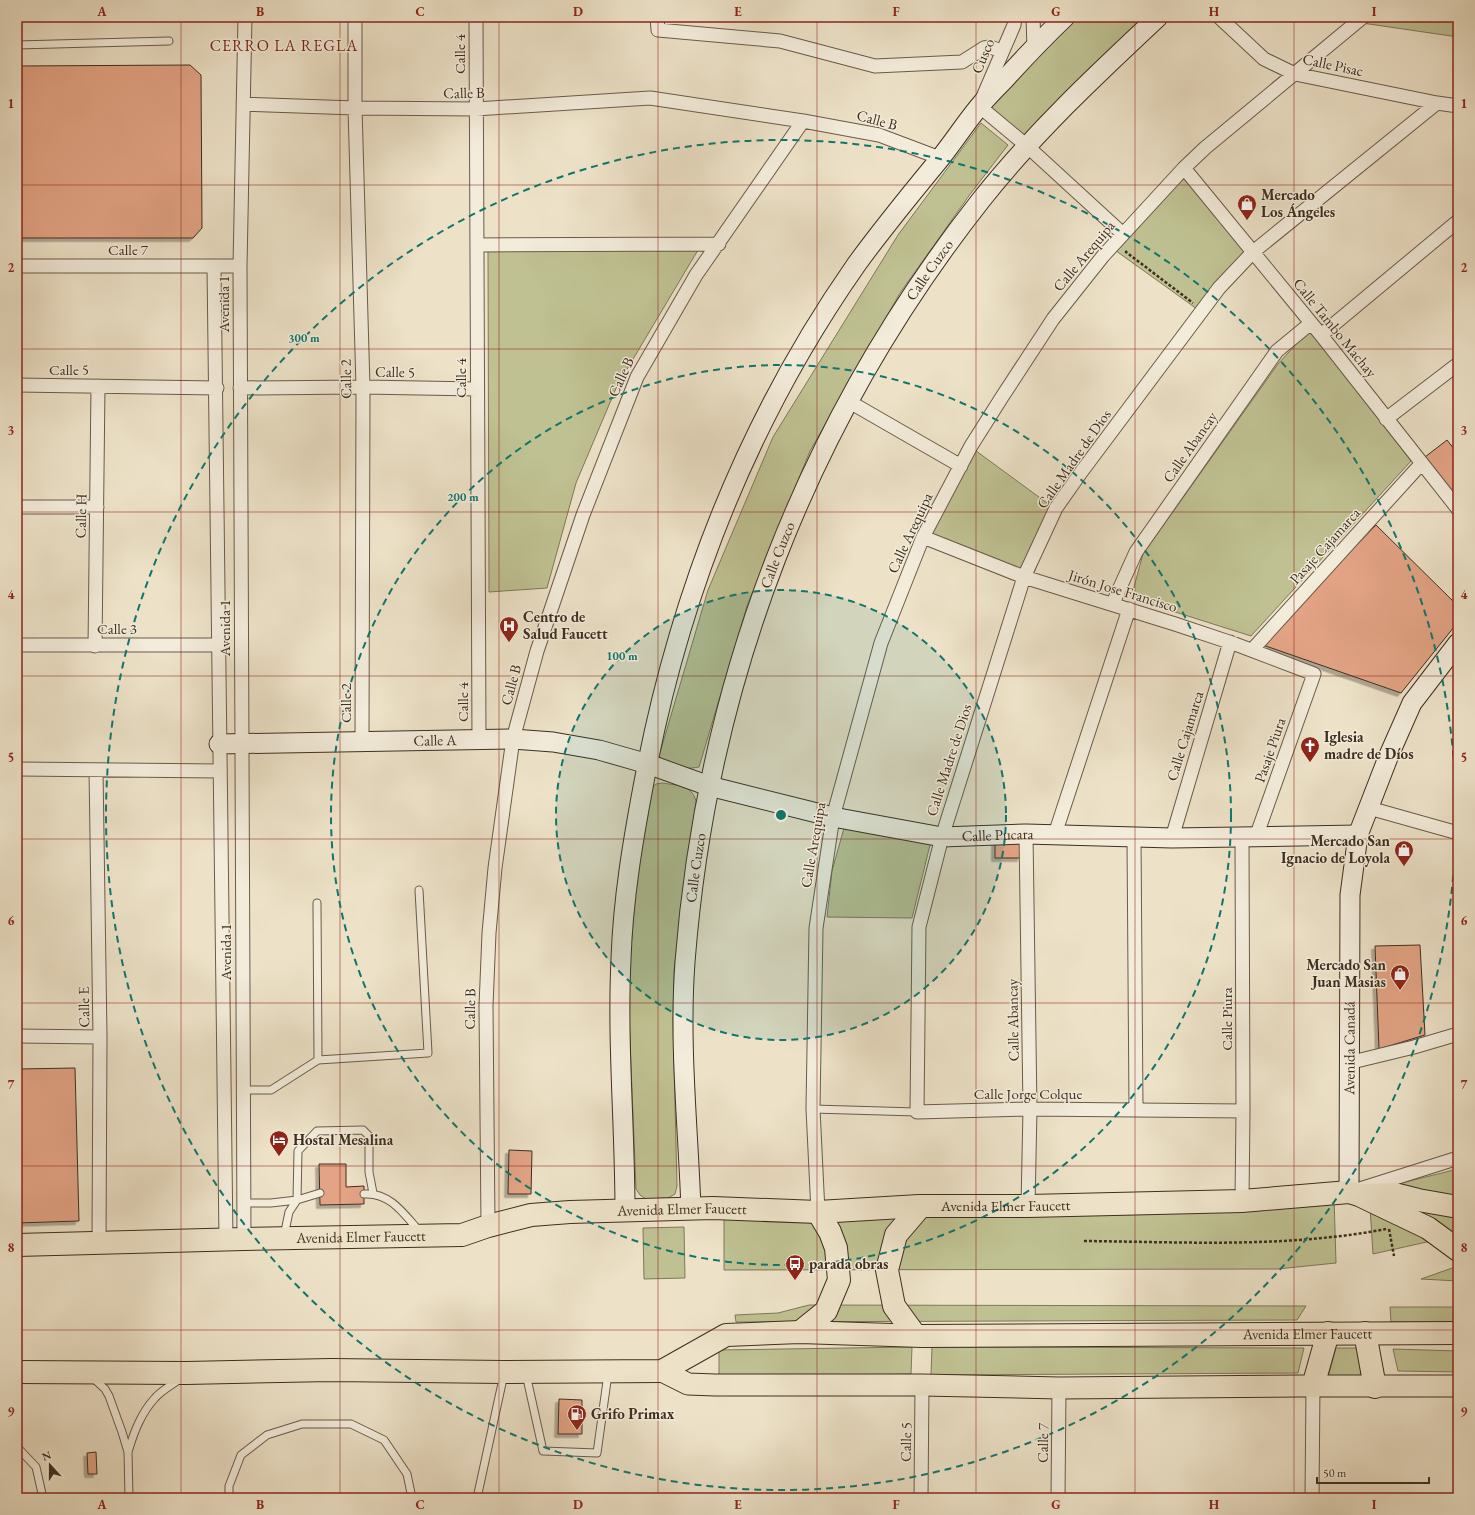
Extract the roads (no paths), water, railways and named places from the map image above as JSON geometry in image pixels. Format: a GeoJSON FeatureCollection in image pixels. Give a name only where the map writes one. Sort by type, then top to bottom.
{"type":"FeatureCollection","features":[{"type":"Feature","properties":{"kind":"highway","name":"Avenida Elmer Faucett"},"geometry":{"type":"LineString","coordinates":[[17,1244],[462,1236],[488,1226],[531,1215],[570,1212],[713,1208],[818,1212],[920,1207],[1242,1201],[1354,1194]]}},
{"type":"Feature","properties":{"kind":"highway"},"geometry":{"type":"LineString","coordinates":[[1354,1194],[1394,1194],[1458,1207]]}},
{"type":"Feature","properties":{"kind":"highway"},"geometry":{"type":"LineString","coordinates":[[1354,1194],[1438,1234],[1458,1250]]}},
{"type":"Feature","properties":{"kind":"highway"},"geometry":{"type":"LineString","coordinates":[[915,1335],[894,1306],[887,1270],[896,1235],[920,1207]]}},
{"type":"Feature","properties":{"kind":"highway"},"geometry":{"type":"LineString","coordinates":[[800,1332],[826,1311],[839,1280],[836,1248],[830,1232],[818,1212]]}},
{"type":"Feature","properties":{"kind":"highway","name":"Avenida Elmer Faucett"},"geometry":{"type":"LineString","coordinates":[[662,1372],[726,1335],[800,1332],[915,1335],[1458,1333]]}},
{"type":"Feature","properties":{"kind":"highway"},"geometry":{"type":"LineString","coordinates":[[1313,1386],[1328,1333]]}},
{"type":"Feature","properties":{"kind":"highway"},"geometry":{"type":"LineString","coordinates":[[1365,1333],[1375,1387]]}},
{"type":"Feature","properties":{"kind":"highway"},"geometry":{"type":"LineString","coordinates":[[17,1372],[186,1373],[331,1370],[662,1372]]}},
{"type":"Feature","properties":{"kind":"main road"},"geometry":{"type":"LineString","coordinates":[[662,1372],[688,1384],[922,1385],[1059,1388],[1458,1386]]}},
{"type":"Feature","properties":{"kind":"street","name":"Avenida 1"},"geometry":{"type":"LineString","coordinates":[[235,1239],[243,1203],[240,266],[245,17]]}},
{"type":"Feature","properties":{"kind":"street","name":"Calle 2"},"geometry":{"type":"LineString","coordinates":[[355,17],[355,108],[362,387],[362,741]]}},
{"type":"Feature","properties":{"kind":"street","name":"Calle 4"},"geometry":{"type":"LineString","coordinates":[[476,17],[479,739]]}},
{"type":"Feature","properties":{"kind":"street"},"geometry":{"type":"LineString","coordinates":[[657,17],[658,30],[780,41],[875,66],[962,62],[984,48],[990,47],[1002,51]]}},
{"type":"Feature","properties":{"kind":"street","name":"Cusco"},"geometry":{"type":"LineString","coordinates":[[979,106],[1014,25],[1015,17]]}},
{"type":"Feature","properties":{"kind":"street"},"geometry":{"type":"LineString","coordinates":[[1033,17],[1034,48]]}},
{"type":"Feature","properties":{"kind":"street"},"geometry":{"type":"LineString","coordinates":[[625,1210],[620,1040],[621,958],[630,862],[648,764],[667,676],[693,588],[725,504],[763,421],[807,342],[852,272],[883,229],[940,158],[979,106],[1065,17]]}},
{"type":"Feature","properties":{"kind":"street","name":"Calle Cuzco"},"geometry":{"type":"LineString","coordinates":[[691,1209],[682,1040],[685,963],[694,873],[708,786],[724,716],[743,649],[764,587],[812,471],[848,401],[876,351],[940,254],[983,198],[1027,146],[1094,77],[1158,17]]}},
{"type":"Feature","properties":{"kind":"street","name":"Calle Pisac"},"geometry":{"type":"LineString","coordinates":[[1219,17],[1264,59],[1295,74],[1458,106]]}},
{"type":"Feature","properties":{"kind":"street","name":"Calle Arequipa"},"geometry":{"type":"LineString","coordinates":[[818,1212],[813,1109],[816,928],[833,817],[881,643],[923,537],[971,446],[1053,319],[1103,256],[1184,168],[1205,148],[1363,17]]}},
{"type":"Feature","properties":{"kind":"street","name":"Calle B"},"geometry":{"type":"LineString","coordinates":[[243,104],[355,108],[476,109],[650,98],[804,121],[879,135],[940,158]]}},
{"type":"Feature","properties":{"kind":"street","name":"Calle Madre de Dios"},"geometry":{"type":"LineString","coordinates":[[917,1112],[919,927],[942,837],[1024,577],[1056,508],[1219,288],[1253,252],[1437,103]]}},
{"type":"Feature","properties":{"kind":"street"},"geometry":{"type":"LineString","coordinates":[[979,106],[1027,146],[1123,234]]}},
{"type":"Feature","properties":{"kind":"street","name":"Calle B"},"geometry":{"type":"LineString","coordinates":[[488,1226],[486,1006],[489,933],[495,868],[513,739],[537,652],[576,536],[637,377],[694,278],[804,121]]}},
{"type":"Feature","properties":{"kind":"street","name":"Calle Tambo Machay"},"geometry":{"type":"LineString","coordinates":[[1184,168],[1321,335],[1421,464],[1457,505]]}},
{"type":"Feature","properties":{"kind":"street"},"geometry":{"type":"LineString","coordinates":[[1321,335],[1458,220]]}},
{"type":"Feature","properties":{"kind":"street"},"geometry":{"type":"LineString","coordinates":[[477,245],[719,244]]}},
{"type":"Feature","properties":{"kind":"street","name":"Calle 7"},"geometry":{"type":"LineString","coordinates":[[17,266],[240,266]]}},
{"type":"Feature","properties":{"kind":"street","name":"Avenida 1"},"geometry":{"type":"LineString","coordinates":[[214,266],[217,388],[219,744],[235,1239]]}},
{"type":"Feature","properties":{"kind":"street","name":"Calle Abancay"},"geometry":{"type":"LineString","coordinates":[[1113,603],[1136,552],[1277,351],[1311,323]]}},
{"type":"Feature","properties":{"kind":"street"},"geometry":{"type":"LineString","coordinates":[[1386,419],[1458,364]]}},
{"type":"Feature","properties":{"kind":"street","name":"Calle 5"},"geometry":{"type":"LineString","coordinates":[[17,386],[217,388]]}},
{"type":"Feature","properties":{"kind":"street","name":"Calle H"},"geometry":{"type":"LineString","coordinates":[[95,646],[98,386]]}},
{"type":"Feature","properties":{"kind":"street","name":"Calle 5"},"geometry":{"type":"LineString","coordinates":[[240,388],[362,387],[477,389]]}},
{"type":"Feature","properties":{"kind":"street"},"geometry":{"type":"LineString","coordinates":[[848,401],[960,466]]}},
{"type":"Feature","properties":{"kind":"street","name":"Pasaje Cajamarca"},"geometry":{"type":"LineString","coordinates":[[1252,650],[1421,464]]}},
{"type":"Feature","properties":{"kind":"street"},"geometry":{"type":"LineString","coordinates":[[17,507],[97,507]]}},
{"type":"Feature","properties":{"kind":"street","name":"Jirón Jose Francisco"},"geometry":{"type":"LineString","coordinates":[[923,537],[1024,577],[1113,603],[1230,642],[1314,674]]}},
{"type":"Feature","properties":{"kind":"street"},"geometry":{"type":"LineString","coordinates":[[1055,834],[1129,609]]}},
{"type":"Feature","properties":{"kind":"street","name":"Calle Cajamarca"},"geometry":{"type":"LineString","coordinates":[[1172,838],[1230,642]]}},
{"type":"Feature","properties":{"kind":"street","name":"Avenida Canadá"},"geometry":{"type":"LineString","coordinates":[[1354,1194],[1348,1063],[1350,895],[1358,835],[1389,755],[1412,703],[1458,643]]}},
{"type":"Feature","properties":{"kind":"street","name":"Calle 3"},"geometry":{"type":"LineString","coordinates":[[17,645],[218,645]]}},
{"type":"Feature","properties":{"kind":"street","name":"Pasaje Piura"},"geometry":{"type":"LineString","coordinates":[[1249,837],[1314,674]]}},
{"type":"Feature","properties":{"kind":"street","name":"Calle A"},"geometry":{"type":"LineString","coordinates":[[219,744],[513,739],[553,742],[599,750],[648,764]]}},
{"type":"Feature","properties":{"kind":"street","name":"Calle Pucara"},"geometry":{"type":"LineString","coordinates":[[648,764],[708,786],[833,817],[942,837],[1026,834],[1172,838],[1358,835]]}},
{"type":"Feature","properties":{"kind":"street"},"geometry":{"type":"LineString","coordinates":[[17,769],[220,771]]}},
{"type":"Feature","properties":{"kind":"street","name":"Calle E"},"geometry":{"type":"LineString","coordinates":[[96,770],[100,1036],[99,1243]]}},
{"type":"Feature","properties":{"kind":"street"},"geometry":{"type":"LineString","coordinates":[[1369,808],[1458,833]]}},
{"type":"Feature","properties":{"kind":"street","name":"Calle Abancay"},"geometry":{"type":"LineString","coordinates":[[1026,834],[1030,1109],[1028,1206]]}},
{"type":"Feature","properties":{"kind":"street"},"geometry":{"type":"LineString","coordinates":[[1134,837],[1136,1110]]}},
{"type":"Feature","properties":{"kind":"street","name":"Calle Piura"},"geometry":{"type":"LineString","coordinates":[[1242,1201],[1249,837]]}},
{"type":"Feature","properties":{"kind":"street"},"geometry":{"type":"LineString","coordinates":[[1348,1063],[1414,1047],[1458,1034]]}},
{"type":"Feature","properties":{"kind":"street"},"geometry":{"type":"LineString","coordinates":[[17,1036],[100,1036]]}},
{"type":"Feature","properties":{"kind":"street","name":"Calle Jorge Colque"},"geometry":{"type":"LineString","coordinates":[[917,1112],[1030,1109],[1243,1112]]}},
{"type":"Feature","properties":{"kind":"street","name":"Avenida Elmer Faucett"},"geometry":{"type":"LineString","coordinates":[[1354,1194],[1458,1158]]}},
{"type":"Feature","properties":{"kind":"street","name":"Calle 5"},"geometry":{"type":"LineString","coordinates":[[921,1498],[922,1385]]}},
{"type":"Feature","properties":{"kind":"street"},"geometry":{"type":"LineString","coordinates":[[1312,1498],[1313,1386]]}},
{"type":"Feature","properties":{"kind":"street","name":"Calle 7"},"geometry":{"type":"LineString","coordinates":[[1058,1498],[1059,1388]]}},
{"type":"Feature","properties":{"kind":"lane"},"geometry":{"type":"LineString","coordinates":[[17,45],[169,41]]}},
{"type":"Feature","properties":{"kind":"lane"},"geometry":{"type":"LineString","coordinates":[[243,1090],[271,1090],[318,1060],[428,1053],[419,890]]}},
{"type":"Feature","properties":{"kind":"lane"},"geometry":{"type":"LineString","coordinates":[[317,902],[318,1060]]}},
{"type":"Feature","properties":{"kind":"lane","name":"Calle Jorge Colque"},"geometry":{"type":"LineString","coordinates":[[813,1109],[917,1112]]}},
{"type":"Feature","properties":{"kind":"lane"},"geometry":{"type":"LineString","coordinates":[[284,1239],[289,1212],[297,1200],[298,1150],[317,1131],[363,1130],[367,1133],[369,1136],[369,1172],[373,1193]]}},
{"type":"Feature","properties":{"kind":"lane"},"geometry":{"type":"LineString","coordinates":[[243,1203],[271,1204],[297,1200],[320,1193]]}},
{"type":"Feature","properties":{"kind":"lane"},"geometry":{"type":"LineString","coordinates":[[364,1194],[373,1193],[387,1198],[424,1236]]}},
{"type":"Feature","properties":{"kind":"lane"},"geometry":{"type":"LineString","coordinates":[[515,1372],[543,1451],[597,1453],[609,1371]]}},
{"type":"Feature","properties":{"kind":"lane"},"geometry":{"type":"LineString","coordinates":[[88,1372],[105,1389],[109,1396],[122,1432],[128,1452],[128,1498]]}},
{"type":"Feature","properties":{"kind":"lane"},"geometry":{"type":"LineString","coordinates":[[477,1498],[515,1372]]}},
{"type":"Feature","properties":{"kind":"lane"},"geometry":{"type":"LineString","coordinates":[[128,1452],[136,1427],[147,1408],[156,1396],[186,1373]]}},
{"type":"Feature","properties":{"kind":"lane"},"geometry":{"type":"LineString","coordinates":[[229,1498],[229,1486],[241,1455],[267,1435],[302,1424],[351,1424],[384,1440],[407,1474],[412,1498]]}},
{"type":"Feature","properties":{"kind":"lane"},"geometry":{"type":"LineString","coordinates":[[17,1447],[36,1467],[43,1498]]}},
{"type":"Feature","properties":{"kind":"place","name":"Mercado Los Ángeles"},"geometry":{"type":"Point","coordinates":[1247,221]}},
{"type":"Feature","properties":{"kind":"place","name":"Centro de Salud Faucett"},"geometry":{"type":"Point","coordinates":[509,643]}},
{"type":"Feature","properties":{"kind":"place","name":"Iglesia madre de Díos"},"geometry":{"type":"Point","coordinates":[1310,763]}},
{"type":"Feature","properties":{"kind":"place","name":"Mercado San Ignacio de Loyola"},"geometry":{"type":"Point","coordinates":[1404,867]}},
{"type":"Feature","properties":{"kind":"place","name":"Mercado San Juan Masias"},"geometry":{"type":"Point","coordinates":[1400,991]}},
{"type":"Feature","properties":{"kind":"place","name":"Hostal Mesalina"},"geometry":{"type":"Point","coordinates":[279,1157]}},
{"type":"Feature","properties":{"kind":"place","name":"parada obras"},"geometry":{"type":"Point","coordinates":[795,1281]}},
{"type":"Feature","properties":{"kind":"place","name":"Grifo Primax"},"geometry":{"type":"Point","coordinates":[577,1431]}},
{"type":"Feature","properties":{"kind":"district","name":"CERRO LA REGLA"},"geometry":{"type":"Point","coordinates":[284,45]}}]}
